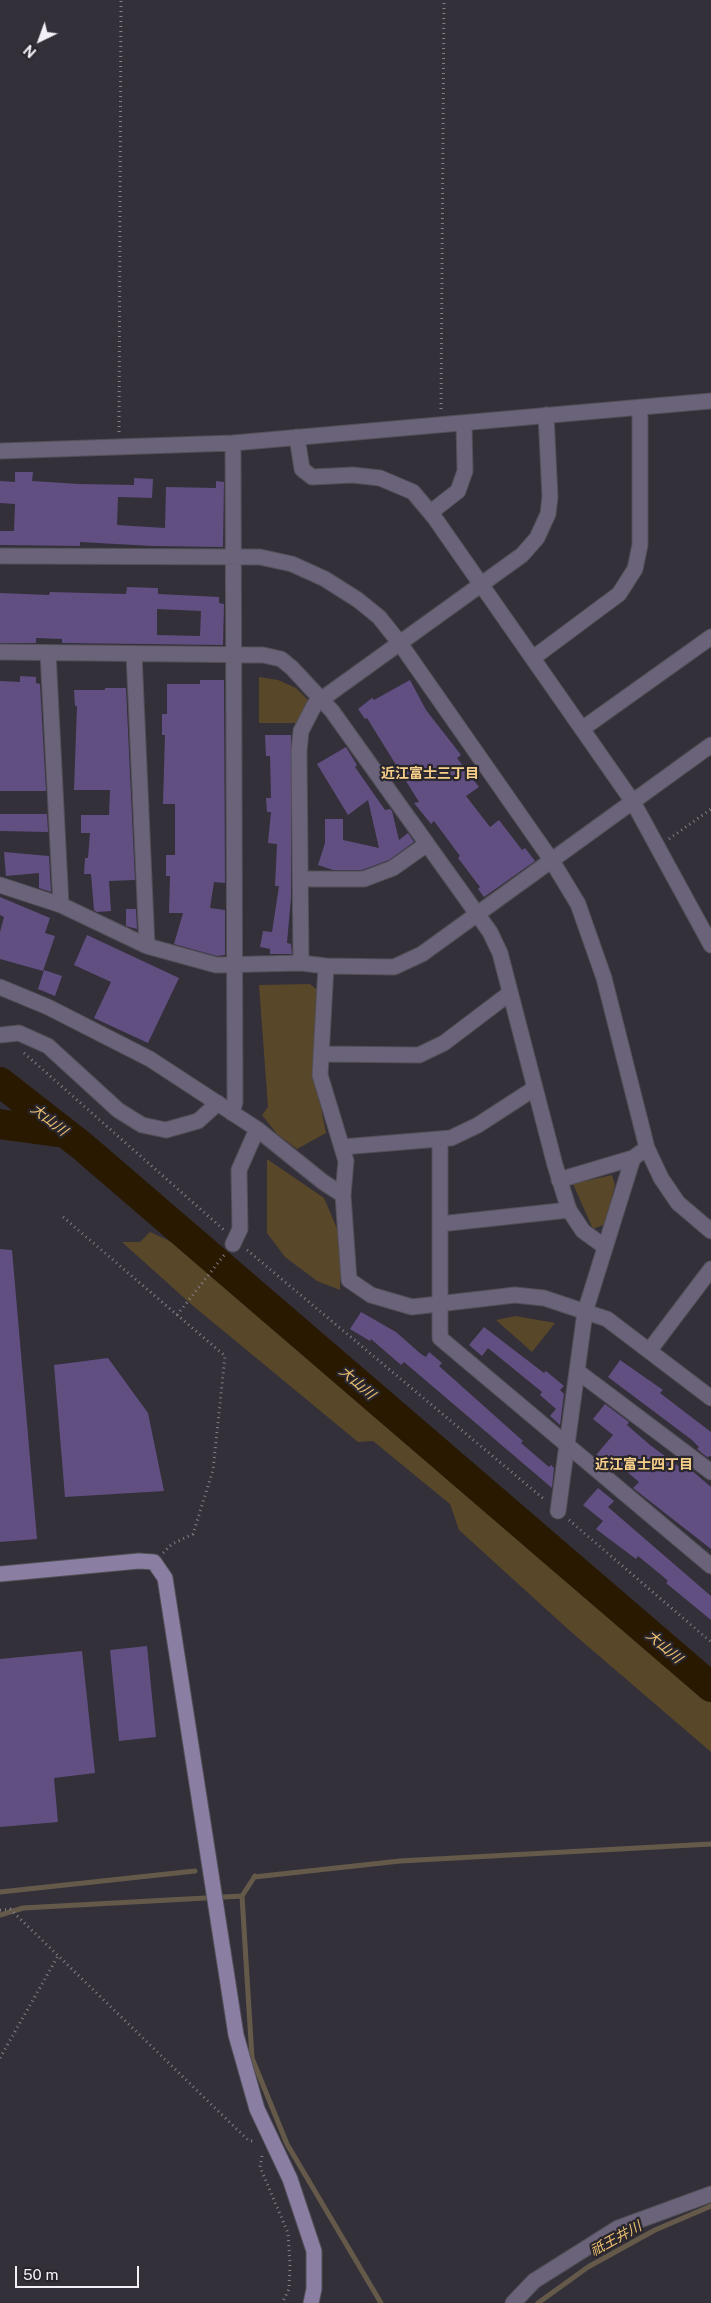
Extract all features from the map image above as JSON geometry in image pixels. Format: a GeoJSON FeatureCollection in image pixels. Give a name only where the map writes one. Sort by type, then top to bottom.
{"type":"FeatureCollection","features":[{"type":"Feature","properties":{"kind":"street"},"geometry":{"type":"LineString","coordinates":[[0,451],[233,443],[711,401]]}},
{"type":"Feature","properties":{"kind":"street"},"geometry":{"type":"LineString","coordinates":[[533,658],[619,594],[635,568],[640,545],[640,407]]}},
{"type":"Feature","properties":{"kind":"street"},"geometry":{"type":"LineString","coordinates":[[301,963],[299,751],[301,731],[315,704],[320,699],[522,554],[537,538],[548,514],[550,497],[546,415]]}},
{"type":"Feature","properties":{"kind":"street"},"geometry":{"type":"LineString","coordinates":[[431,512],[458,491],[463,478],[465,471],[464,423]]}},
{"type":"Feature","properties":{"kind":"street"},"geometry":{"type":"LineString","coordinates":[[297,437],[302,469],[312,477],[353,475],[380,478],[413,492],[431,512],[633,802],[711,945]]}},
{"type":"Feature","properties":{"kind":"street"},"geometry":{"type":"LineString","coordinates":[[232,1113],[235,1102],[233,443]]}},
{"type":"Feature","properties":{"kind":"street"},"geometry":{"type":"LineString","coordinates":[[0,556],[260,557],[292,564],[325,579],[358,600],[378,617],[399,642],[552,860],[578,904],[604,978],[647,1148],[661,1178],[678,1203],[711,1231]]}},
{"type":"Feature","properties":{"kind":"street"},"geometry":{"type":"LineString","coordinates":[[582,729],[711,637]]}},
{"type":"Feature","properties":{"kind":"street"},"geometry":{"type":"LineString","coordinates":[[0,652],[263,655],[281,660],[292,668],[332,711],[490,932],[500,954],[559,1180],[569,1210],[583,1231],[605,1247]]}},
{"type":"Feature","properties":{"kind":"street"},"geometry":{"type":"LineString","coordinates":[[48,653],[61,904]]}},
{"type":"Feature","properties":{"kind":"street"},"geometry":{"type":"LineString","coordinates":[[134,654],[147,946]]}},
{"type":"Feature","properties":{"kind":"street"},"geometry":{"type":"LineString","coordinates":[[0,885],[61,904],[147,946],[216,965],[301,963],[326,966],[394,967],[422,954],[711,746]]}},
{"type":"Feature","properties":{"kind":"street"},"geometry":{"type":"LineString","coordinates":[[300,879],[364,879],[393,868],[427,844]]}},
{"type":"Feature","properties":{"kind":"street"},"geometry":{"type":"LineString","coordinates":[[326,966],[320,1075],[346,1161],[344,1195],[348,1280],[371,1295],[412,1307],[515,1295],[544,1298],[607,1319],[711,1398]]}},
{"type":"Feature","properties":{"kind":"street"},"geometry":{"type":"LineString","coordinates":[[0,987],[48,1007],[150,1059],[258,1129],[323,1182],[344,1195]]}},
{"type":"Feature","properties":{"kind":"street"},"geometry":{"type":"LineString","coordinates":[[321,1054],[419,1056],[444,1043],[510,993]]}},
{"type":"Feature","properties":{"kind":"street"},"geometry":{"type":"LineString","coordinates":[[1,1034],[19,1033],[48,1046],[118,1110],[142,1126],[166,1130],[198,1121],[218,1104]]}},
{"type":"Feature","properties":{"kind":"street"},"geometry":{"type":"LineString","coordinates":[[342,1147],[452,1138],[478,1125],[535,1088]]}},
{"type":"Feature","properties":{"kind":"street"},"geometry":{"type":"LineString","coordinates":[[234,1242],[240,1229],[239,1170],[258,1129]]}},
{"type":"Feature","properties":{"kind":"street"},"geometry":{"type":"LineString","coordinates":[[440,1140],[440,1338],[711,1566]]}},
{"type":"Feature","properties":{"kind":"street"},"geometry":{"type":"LineString","coordinates":[[559,1180],[633,1158],[647,1148]]}},
{"type":"Feature","properties":{"kind":"street"},"geometry":{"type":"LineString","coordinates":[[558,1511],[585,1312],[633,1158]]}},
{"type":"Feature","properties":{"kind":"street"},"geometry":{"type":"LineString","coordinates":[[440,1224],[569,1210]]}},
{"type":"Feature","properties":{"kind":"street"},"geometry":{"type":"LineString","coordinates":[[649,1351],[711,1269]]}},
{"type":"Feature","properties":{"kind":"street"},"geometry":{"type":"LineString","coordinates":[[577,1371],[711,1472]]}},
{"type":"Feature","properties":{"kind":"street"},"geometry":{"type":"LineString","coordinates":[[0,1574],[139,1561],[154,1562],[165,1578],[236,2035],[249,2086],[273,2146],[290,2178],[314,2251],[314,2289],[311,2303]]}},
{"type":"Feature","properties":{"kind":"street"},"geometry":{"type":"LineString","coordinates":[[513,2303],[534,2281],[618,2228],[711,2194]]}},
{"type":"Feature","properties":{"kind":"path"},"geometry":{"type":"LineString","coordinates":[[119,447],[121,0]]}},
{"type":"Feature","properties":{"kind":"path"},"geometry":{"type":"LineString","coordinates":[[441,425],[444,0]]}},
{"type":"Feature","properties":{"kind":"path"},"geometry":{"type":"LineString","coordinates":[[658,847],[711,809]]}},
{"type":"Feature","properties":{"kind":"path"},"geometry":{"type":"LineString","coordinates":[[1,1034],[234,1242],[558,1511],[711,1642]]}},
{"type":"Feature","properties":{"kind":"path"},"geometry":{"type":"LineString","coordinates":[[63,1217],[225,1356],[213,1470],[193,1534],[172,1544],[154,1562]]}},
{"type":"Feature","properties":{"kind":"path"},"geometry":{"type":"LineString","coordinates":[[177,1315],[234,1242]]}},
{"type":"Feature","properties":{"kind":"path"},"geometry":{"type":"LineString","coordinates":[[0,1910],[10,1909],[248,2140],[273,2146]]}},
{"type":"Feature","properties":{"kind":"path"},"geometry":{"type":"LineString","coordinates":[[0,2058],[58,1956]]}},
{"type":"Feature","properties":{"kind":"path"},"geometry":{"type":"LineString","coordinates":[[273,2146],[262,2155],[260,2167],[288,2233],[289,2289],[282,2303]]}},
{"type":"Feature","properties":{"kind":"shaded area"},"geometry":{"type":"Polygon","coordinates":[[[259,677],[278,680],[296,688],[308,700],[310,723],[259,723],[259,677]]]}},
{"type":"Feature","properties":{"kind":"shaded area"},"geometry":{"type":"Polygon","coordinates":[[[310,984],[322,994],[316,1059],[320,1103],[326,1133],[297,1149],[277,1134],[262,1115],[268,1107],[259,985],[310,984]]]}},
{"type":"Feature","properties":{"kind":"shaded area"},"geometry":{"type":"Polygon","coordinates":[[[267,1159],[324,1198],[341,1238],[340,1290],[317,1281],[285,1257],[267,1233],[267,1159]]]}},
{"type":"Feature","properties":{"kind":"shaded area"},"geometry":{"type":"Polygon","coordinates":[[[612,1175],[615,1185],[606,1220],[603,1225],[593,1229],[573,1184],[612,1175]]]}},
{"type":"Feature","properties":{"kind":"shaded area"},"geometry":{"type":"Polygon","coordinates":[[[150,1232],[236,1272],[711,1673],[711,1752],[570,1631],[459,1530],[450,1504],[373,1441],[358,1442],[192,1305],[122,1242],[140,1242],[150,1232]]]}},
{"type":"Feature","properties":{"kind":"shaded area"},"geometry":{"type":"Polygon","coordinates":[[[516,1316],[555,1323],[532,1352],[496,1320],[516,1316]]]}},
{"type":"Feature","properties":{"kind":"building"},"geometry":{"type":"Polygon","coordinates":[[[15,472],[33,472],[32,481],[79,484],[134,485],[134,478],[153,479],[152,498],[118,497],[117,525],[165,528],[166,487],[216,488],[216,481],[224,482],[223,547],[80,542],[80,546],[0,545],[0,531],[14,531],[15,504],[0,503],[0,481],[15,482],[15,472]]]}},
{"type":"Feature","properties":{"kind":"building"},"geometry":{"type":"Polygon","coordinates":[[[127,587],[158,588],[158,594],[219,597],[219,603],[224,604],[223,645],[62,643],[62,639],[36,638],[36,643],[0,643],[0,593],[49,595],[50,592],[126,594],[127,587]],[[157,609],[157,635],[200,636],[201,611],[157,609]]]}},
{"type":"Feature","properties":{"kind":"building"},"geometry":{"type":"Polygon","coordinates":[[[20,676],[36,677],[36,683],[40,684],[46,791],[0,791],[0,681],[20,682],[20,676]]]}},
{"type":"Feature","properties":{"kind":"building"},"geometry":{"type":"Polygon","coordinates":[[[200,680],[224,680],[225,883],[214,882],[210,908],[225,910],[225,955],[217,956],[174,944],[183,913],[169,913],[170,876],[166,876],[166,855],[175,855],[175,804],[163,804],[165,735],[162,735],[162,714],[167,714],[167,684],[200,684],[200,680]]]}},
{"type":"Feature","properties":{"kind":"building"},"geometry":{"type":"Polygon","coordinates":[[[410,680],[426,710],[461,755],[457,758],[479,787],[466,796],[490,827],[499,820],[522,850],[525,848],[535,861],[484,897],[478,889],[480,887],[458,858],[460,856],[434,821],[431,824],[414,803],[419,802],[367,718],[365,719],[358,709],[372,698],[374,700],[410,680]]]}},
{"type":"Feature","properties":{"kind":"building"},"geometry":{"type":"Polygon","coordinates":[[[105,688],[126,688],[135,880],[109,881],[111,911],[97,912],[94,910],[91,874],[84,874],[85,858],[88,858],[90,833],[81,833],[81,815],[109,815],[110,790],[74,790],[77,706],[75,706],[74,690],[105,690],[105,688]]]}},
{"type":"Feature","properties":{"kind":"building"},"geometry":{"type":"Polygon","coordinates":[[[265,735],[291,735],[291,898],[287,943],[291,944],[292,954],[270,954],[270,949],[260,947],[263,931],[272,932],[279,886],[275,886],[277,844],[268,843],[271,812],[267,812],[266,798],[271,798],[270,756],[266,756],[265,735]]]}},
{"type":"Feature","properties":{"kind":"building"},"geometry":{"type":"Polygon","coordinates":[[[346,747],[357,765],[355,767],[385,810],[390,809],[392,811],[399,840],[408,833],[414,842],[389,860],[362,870],[333,870],[318,865],[325,843],[325,819],[343,819],[343,840],[379,848],[368,800],[348,815],[317,764],[346,747]]]}},
{"type":"Feature","properties":{"kind":"building"},"geometry":{"type":"Polygon","coordinates":[[[0,814],[47,814],[48,832],[0,831],[0,814]]]}},
{"type":"Feature","properties":{"kind":"building"},"geometry":{"type":"Polygon","coordinates":[[[4,852],[49,856],[51,892],[39,888],[39,873],[6,876],[4,852]]]}},
{"type":"Feature","properties":{"kind":"building"},"geometry":{"type":"Polygon","coordinates":[[[0,897],[50,918],[45,933],[55,936],[43,971],[0,959],[0,932],[4,917],[0,915],[0,897]]]}},
{"type":"Feature","properties":{"kind":"building"},"geometry":{"type":"Polygon","coordinates":[[[126,909],[136,909],[137,929],[126,926],[126,909]]]}},
{"type":"Feature","properties":{"kind":"building"},"geometry":{"type":"Polygon","coordinates":[[[87,935],[179,978],[148,1043],[94,1018],[111,982],[74,965],[87,935]]]}},
{"type":"Feature","properties":{"kind":"building"},"geometry":{"type":"Polygon","coordinates":[[[44,970],[62,976],[55,996],[38,989],[44,970]]]}},
{"type":"Feature","properties":{"kind":"building"},"geometry":{"type":"Polygon","coordinates":[[[0,1249],[12,1250],[37,1539],[0,1542],[0,1249]]]}},
{"type":"Feature","properties":{"kind":"building"},"geometry":{"type":"Polygon","coordinates":[[[361,1312],[396,1332],[421,1354],[426,1357],[429,1352],[442,1363],[439,1366],[523,1441],[521,1443],[549,1467],[551,1465],[554,1468],[552,1488],[404,1362],[401,1365],[371,1339],[370,1341],[350,1329],[361,1312]]]}},
{"type":"Feature","properties":{"kind":"building"},"geometry":{"type":"Polygon","coordinates":[[[484,1327],[564,1386],[560,1390],[564,1394],[560,1425],[550,1416],[556,1409],[540,1395],[542,1392],[488,1348],[482,1356],[469,1345],[484,1327]]]}},
{"type":"Feature","properties":{"kind":"building"},"geometry":{"type":"Polygon","coordinates":[[[108,1358],[148,1413],[164,1491],[65,1497],[54,1365],[108,1358]]]}},
{"type":"Feature","properties":{"kind":"building"},"geometry":{"type":"Polygon","coordinates":[[[620,1360],[663,1390],[660,1393],[711,1432],[711,1456],[707,1457],[697,1449],[699,1447],[692,1440],[608,1377],[620,1360]]]}},
{"type":"Feature","properties":{"kind":"building"},"geometry":{"type":"Polygon","coordinates":[[[605,1404],[629,1422],[627,1425],[650,1445],[681,1468],[684,1464],[711,1487],[711,1549],[633,1488],[639,1482],[618,1464],[614,1470],[596,1455],[613,1435],[593,1419],[605,1404]]]}},
{"type":"Feature","properties":{"kind":"building"},"geometry":{"type":"Polygon","coordinates":[[[598,1488],[614,1501],[608,1507],[711,1596],[711,1620],[666,1583],[668,1581],[638,1556],[636,1559],[596,1529],[603,1521],[583,1505],[598,1488]]]}},
{"type":"Feature","properties":{"kind":"building"},"geometry":{"type":"Polygon","coordinates":[[[147,1646],[156,1737],[119,1741],[110,1650],[147,1646]]]}},
{"type":"Feature","properties":{"kind":"building"},"geometry":{"type":"Polygon","coordinates":[[[82,1651],[95,1773],[54,1778],[58,1822],[0,1827],[0,1659],[82,1651]]]}},
{"type":"Feature","properties":{"kind":"waterway","name":"大山川"},"geometry":{"type":"LineString","coordinates":[[0,1082],[82,1146],[711,1687]]}},
{"type":"Feature","properties":{"kind":"waterway"},"geometry":{"type":"LineString","coordinates":[[0,1124],[65,1133]]}},
{"type":"Feature","properties":{"kind":"waterway"},"geometry":{"type":"LineString","coordinates":[[254,1877],[400,1861],[711,1844]]}},
{"type":"Feature","properties":{"kind":"waterway"},"geometry":{"type":"LineString","coordinates":[[0,1892],[195,1871]]}},
{"type":"Feature","properties":{"kind":"waterway"},"geometry":{"type":"LineString","coordinates":[[255,1876],[242,1896],[252,2058],[287,2144],[381,2303]]}},
{"type":"Feature","properties":{"kind":"waterway"},"geometry":{"type":"LineString","coordinates":[[0,1915],[23,1908],[242,1896]]}},
{"type":"Feature","properties":{"kind":"waterway","name":"祇王井川"},"geometry":{"type":"LineString","coordinates":[[538,2303],[588,2267],[655,2230],[711,2206]]}},
{"type":"Feature","properties":{"kind":"district","name":"近江富士三丁目"},"geometry":{"type":"Point","coordinates":[430,774]}},
{"type":"Feature","properties":{"kind":"district","name":"近江富士四丁目"},"geometry":{"type":"Point","coordinates":[644,1465]}}]}
